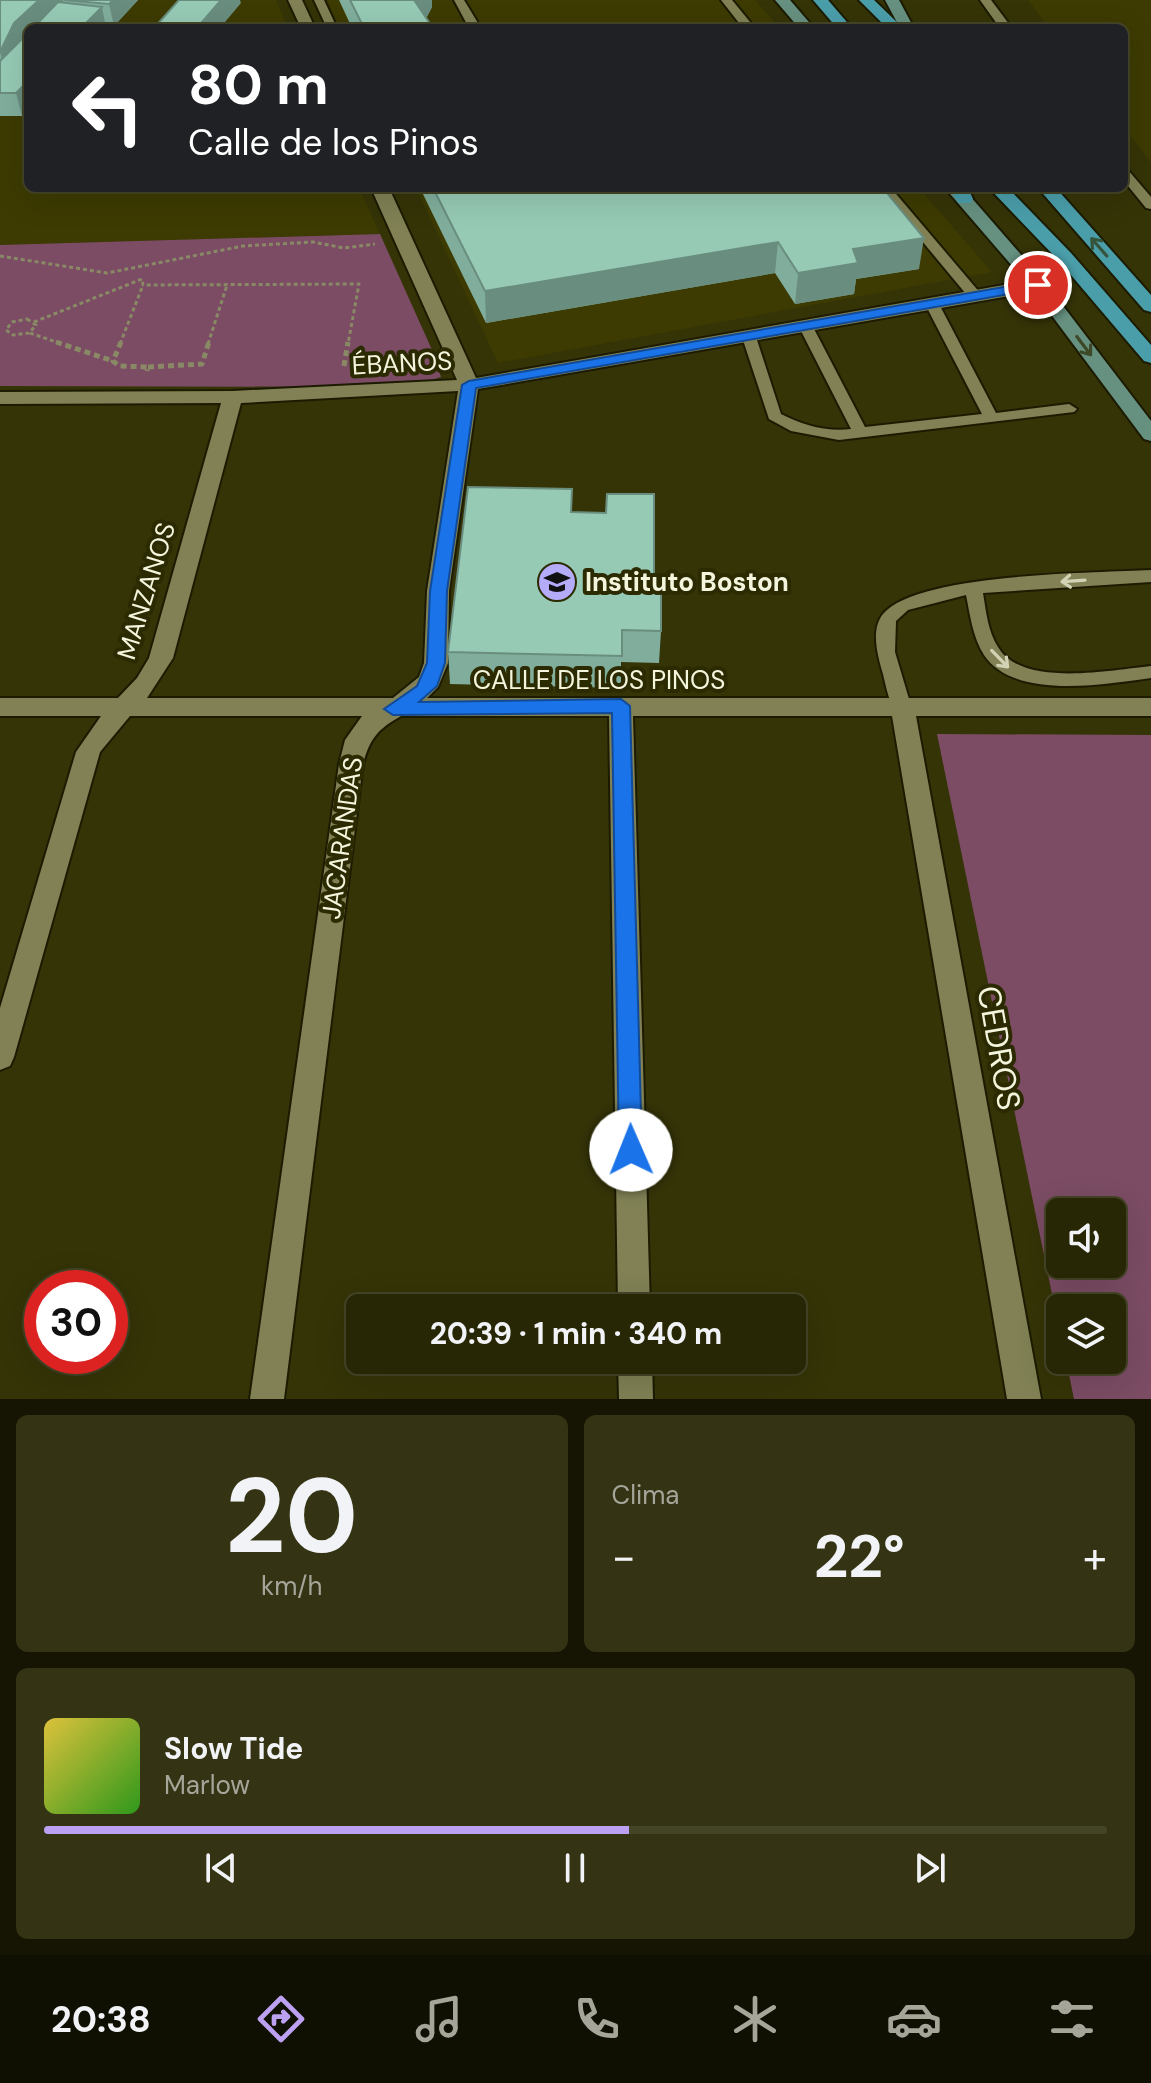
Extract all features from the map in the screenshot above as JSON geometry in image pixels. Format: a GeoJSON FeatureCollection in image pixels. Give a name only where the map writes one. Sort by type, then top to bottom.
{"type":"FeatureCollection","features":[{"type":"Feature","properties":{"kind":"main road"},"geometry":{"type":"LineString","coordinates":[[820,0],[841,24]]}},
{"type":"Feature","properties":{"kind":"main road"},"geometry":{"type":"LineString","coordinates":[[866,0],[892,24]]}},
{"type":"Feature","properties":{"kind":"main road"},"geometry":{"type":"LineString","coordinates":[[1002,192],[1065,257],[1151,357]]}},
{"type":"Feature","properties":{"kind":"main road"},"geometry":{"type":"LineString","coordinates":[[1051,192],[1151,306]]}},
{"type":"Feature","properties":{"kind":"street"},"geometry":{"type":"LineString","coordinates":[[295,0],[306,24]]}},
{"type":"Feature","properties":{"kind":"street"},"geometry":{"type":"LineString","coordinates":[[782,0],[803,24]]}},
{"type":"Feature","properties":{"kind":"street"},"geometry":{"type":"LineString","coordinates":[[892,0],[905,24]]}},
{"type":"Feature","properties":{"kind":"street"},"geometry":{"type":"LineString","coordinates":[[382,192],[469,385]]}},
{"type":"Feature","properties":{"kind":"street"},"geometry":{"type":"LineString","coordinates":[[959,192],[1038,285],[1151,435]]}},
{"type":"Feature","properties":{"kind":"street","name":"ÉBANOS"},"geometry":{"type":"LineString","coordinates":[[0,398],[233,397],[469,385],[1038,285]]}},
{"type":"Feature","properties":{"kind":"street","name":"JACARANDAS"},"geometry":{"type":"LineString","coordinates":[[267,1399],[351,764],[357,740],[364,729],[423,691],[436,663],[438,591],[469,385]]}},
{"type":"Feature","properties":{"kind":"street","name":"MANZANOS"},"geometry":{"type":"LineString","coordinates":[[0,1057],[88,752],[95,738],[155,673],[161,658],[233,397]]}},
{"type":"Feature","properties":{"kind":"street"},"geometry":{"type":"LineString","coordinates":[[621,706],[634,1294]]}},
{"type":"Feature","properties":{"kind":"street","name":"CALLE DE LOS PINOS"},"geometry":{"type":"LineString","coordinates":[[0,707],[1151,707]]}},
{"type":"Feature","properties":{"kind":"street","name":"CEDROS"},"geometry":{"type":"LineString","coordinates":[[903,709],[1024,1399]]}},
{"type":"Feature","properties":{"kind":"street"},"geometry":{"type":"LineString","coordinates":[[635,1374],[636,1399]]}},
{"type":"Feature","properties":{"kind":"lane"},"geometry":{"type":"LineString","coordinates":[[319,0],[331,24]]}},
{"type":"Feature","properties":{"kind":"lane"},"geometry":{"type":"LineString","coordinates":[[459,0],[473,24]]}},
{"type":"Feature","properties":{"kind":"lane"},"geometry":{"type":"LineString","coordinates":[[726,0],[746,24]]}},
{"type":"Feature","properties":{"kind":"lane"},"geometry":{"type":"LineString","coordinates":[[985,0],[1003,24]]}},
{"type":"Feature","properties":{"kind":"lane"},"geometry":{"type":"LineString","coordinates":[[1128,178],[1151,205]]}},
{"type":"Feature","properties":{"kind":"lane"},"geometry":{"type":"LineString","coordinates":[[887,192],[976,297]]}},
{"type":"Feature","properties":{"kind":"lane"},"geometry":{"type":"LineString","coordinates":[[932,304],[991,418]]}},
{"type":"Feature","properties":{"kind":"lane"},"geometry":{"type":"LineString","coordinates":[[806,327],[860,432]]}},
{"type":"Feature","properties":{"kind":"lane"},"geometry":{"type":"LineString","coordinates":[[749,337],[774,416],[796,428],[839,435],[1069,409]]}},
{"type":"Feature","properties":{"kind":"lane"},"geometry":{"type":"LineString","coordinates":[[903,709],[885,640],[889,615],[899,605],[913,599],[973,588],[1151,576]]}},
{"type":"Feature","properties":{"kind":"lane"},"geometry":{"type":"LineString","coordinates":[[973,588],[992,654],[1009,669],[1048,678],[1078,680],[1151,672]]}},
{"type":"Feature","properties":{"kind":"path"},"geometry":{"type":"LineString","coordinates":[[0,256],[107,273],[243,246],[313,242],[344,248],[403,239]]}},
{"type":"Feature","properties":{"kind":"path"},"geometry":{"type":"LineString","coordinates":[[113,361],[147,267]]}},
{"type":"Feature","properties":{"kind":"path"},"geometry":{"type":"LineString","coordinates":[[0,327],[22,319],[34,322],[142,279]]}},
{"type":"Feature","properties":{"kind":"path"},"geometry":{"type":"LineString","coordinates":[[143,285],[359,284],[340,393]]}},
{"type":"Feature","properties":{"kind":"path"},"geometry":{"type":"LineString","coordinates":[[7,327],[13,335],[29,333],[113,361],[119,366],[202,364],[227,285]]}},
{"type":"Feature","properties":{"kind":"path"},"geometry":{"type":"LineString","coordinates":[[29,333],[36,325],[34,322]]}},
{"type":"Feature","properties":{"kind":"path"},"geometry":{"type":"LineString","coordinates":[[139,397],[148,367]]}},
{"type":"Feature","properties":{"kind":"shaded area"},"geometry":{"type":"Polygon","coordinates":[[[0,0],[276,0],[286,24],[24,24],[24,192],[361,192],[380,234],[0,245],[0,0]]]}},
{"type":"Feature","properties":{"kind":"shaded area"},"geometry":{"type":"Polygon","coordinates":[[[327,0],[755,0],[776,24],[338,24],[327,0]]]}},
{"type":"Feature","properties":{"kind":"shaded area"},"geometry":{"type":"Polygon","coordinates":[[[1028,0],[1151,0],[1151,163],[1128,132],[1128,24],[1046,24],[1028,0]]]}},
{"type":"Feature","properties":{"kind":"shaded area"},"geometry":{"type":"Polygon","coordinates":[[[418,192],[922,192],[992,272],[498,363],[418,192]]]}},
{"type":"Feature","properties":{"kind":"shaded area"},"geometry":{"type":"Polygon","coordinates":[[[380,234],[433,352],[441,377],[407,387],[0,386],[0,245],[380,234]]]}},
{"type":"Feature","properties":{"kind":"shaded area"},"geometry":{"type":"Polygon","coordinates":[[[937,734],[1151,735],[1151,1399],[1074,1399],[1069,1374],[1126,1374],[1126,1294],[1052,1294],[1049,1278],[1126,1278],[1126,1198],[1046,1198],[1046,1265],[937,734]]]}},
{"type":"Feature","properties":{"kind":"building"},"geometry":{"type":"Polygon","coordinates":[[[0,0],[39,0],[14,23],[0,52],[0,0]]]}},
{"type":"Feature","properties":{"kind":"building"},"geometry":{"type":"Polygon","coordinates":[[[64,0],[113,0],[109,4],[64,0]]]}},
{"type":"Feature","properties":{"kind":"building"},"geometry":{"type":"Polygon","coordinates":[[[179,0],[221,0],[200,24],[158,24],[179,0]]]}},
{"type":"Feature","properties":{"kind":"building"},"geometry":{"type":"Polygon","coordinates":[[[350,0],[414,0],[430,24],[362,24],[350,0]]]}},
{"type":"Feature","properties":{"kind":"building"},"geometry":{"type":"Polygon","coordinates":[[[58,2],[102,7],[85,24],[37,24],[58,2]]]}},
{"type":"Feature","properties":{"kind":"building"},"geometry":{"type":"Polygon","coordinates":[[[24,37],[24,85],[16,93],[0,93],[0,61],[24,37]]]}},
{"type":"Feature","properties":{"kind":"building"},"geometry":{"type":"Polygon","coordinates":[[[435,192],[886,192],[924,238],[853,249],[858,263],[798,273],[778,242],[485,291],[435,192]]]}},
{"type":"Feature","properties":{"kind":"building","name":"Instituto Boston"},"geometry":{"type":"Polygon","coordinates":[[[468,487],[572,489],[571,512],[606,513],[607,494],[654,494],[654,588],[661,587],[661,631],[622,630],[622,656],[448,652],[468,487]]]}},
{"type":"Feature","properties":{"kind":"place","name":"Instituto Boston"},"geometry":{"type":"Point","coordinates":[557,582]}},
{"type":"Feature","properties":{"kind":"route"},"geometry":{"type":"LineString","coordinates":[[631,1150],[621,706],[393,709],[423,691],[436,663],[438,591],[469,385],[1038,285]]}}]}
